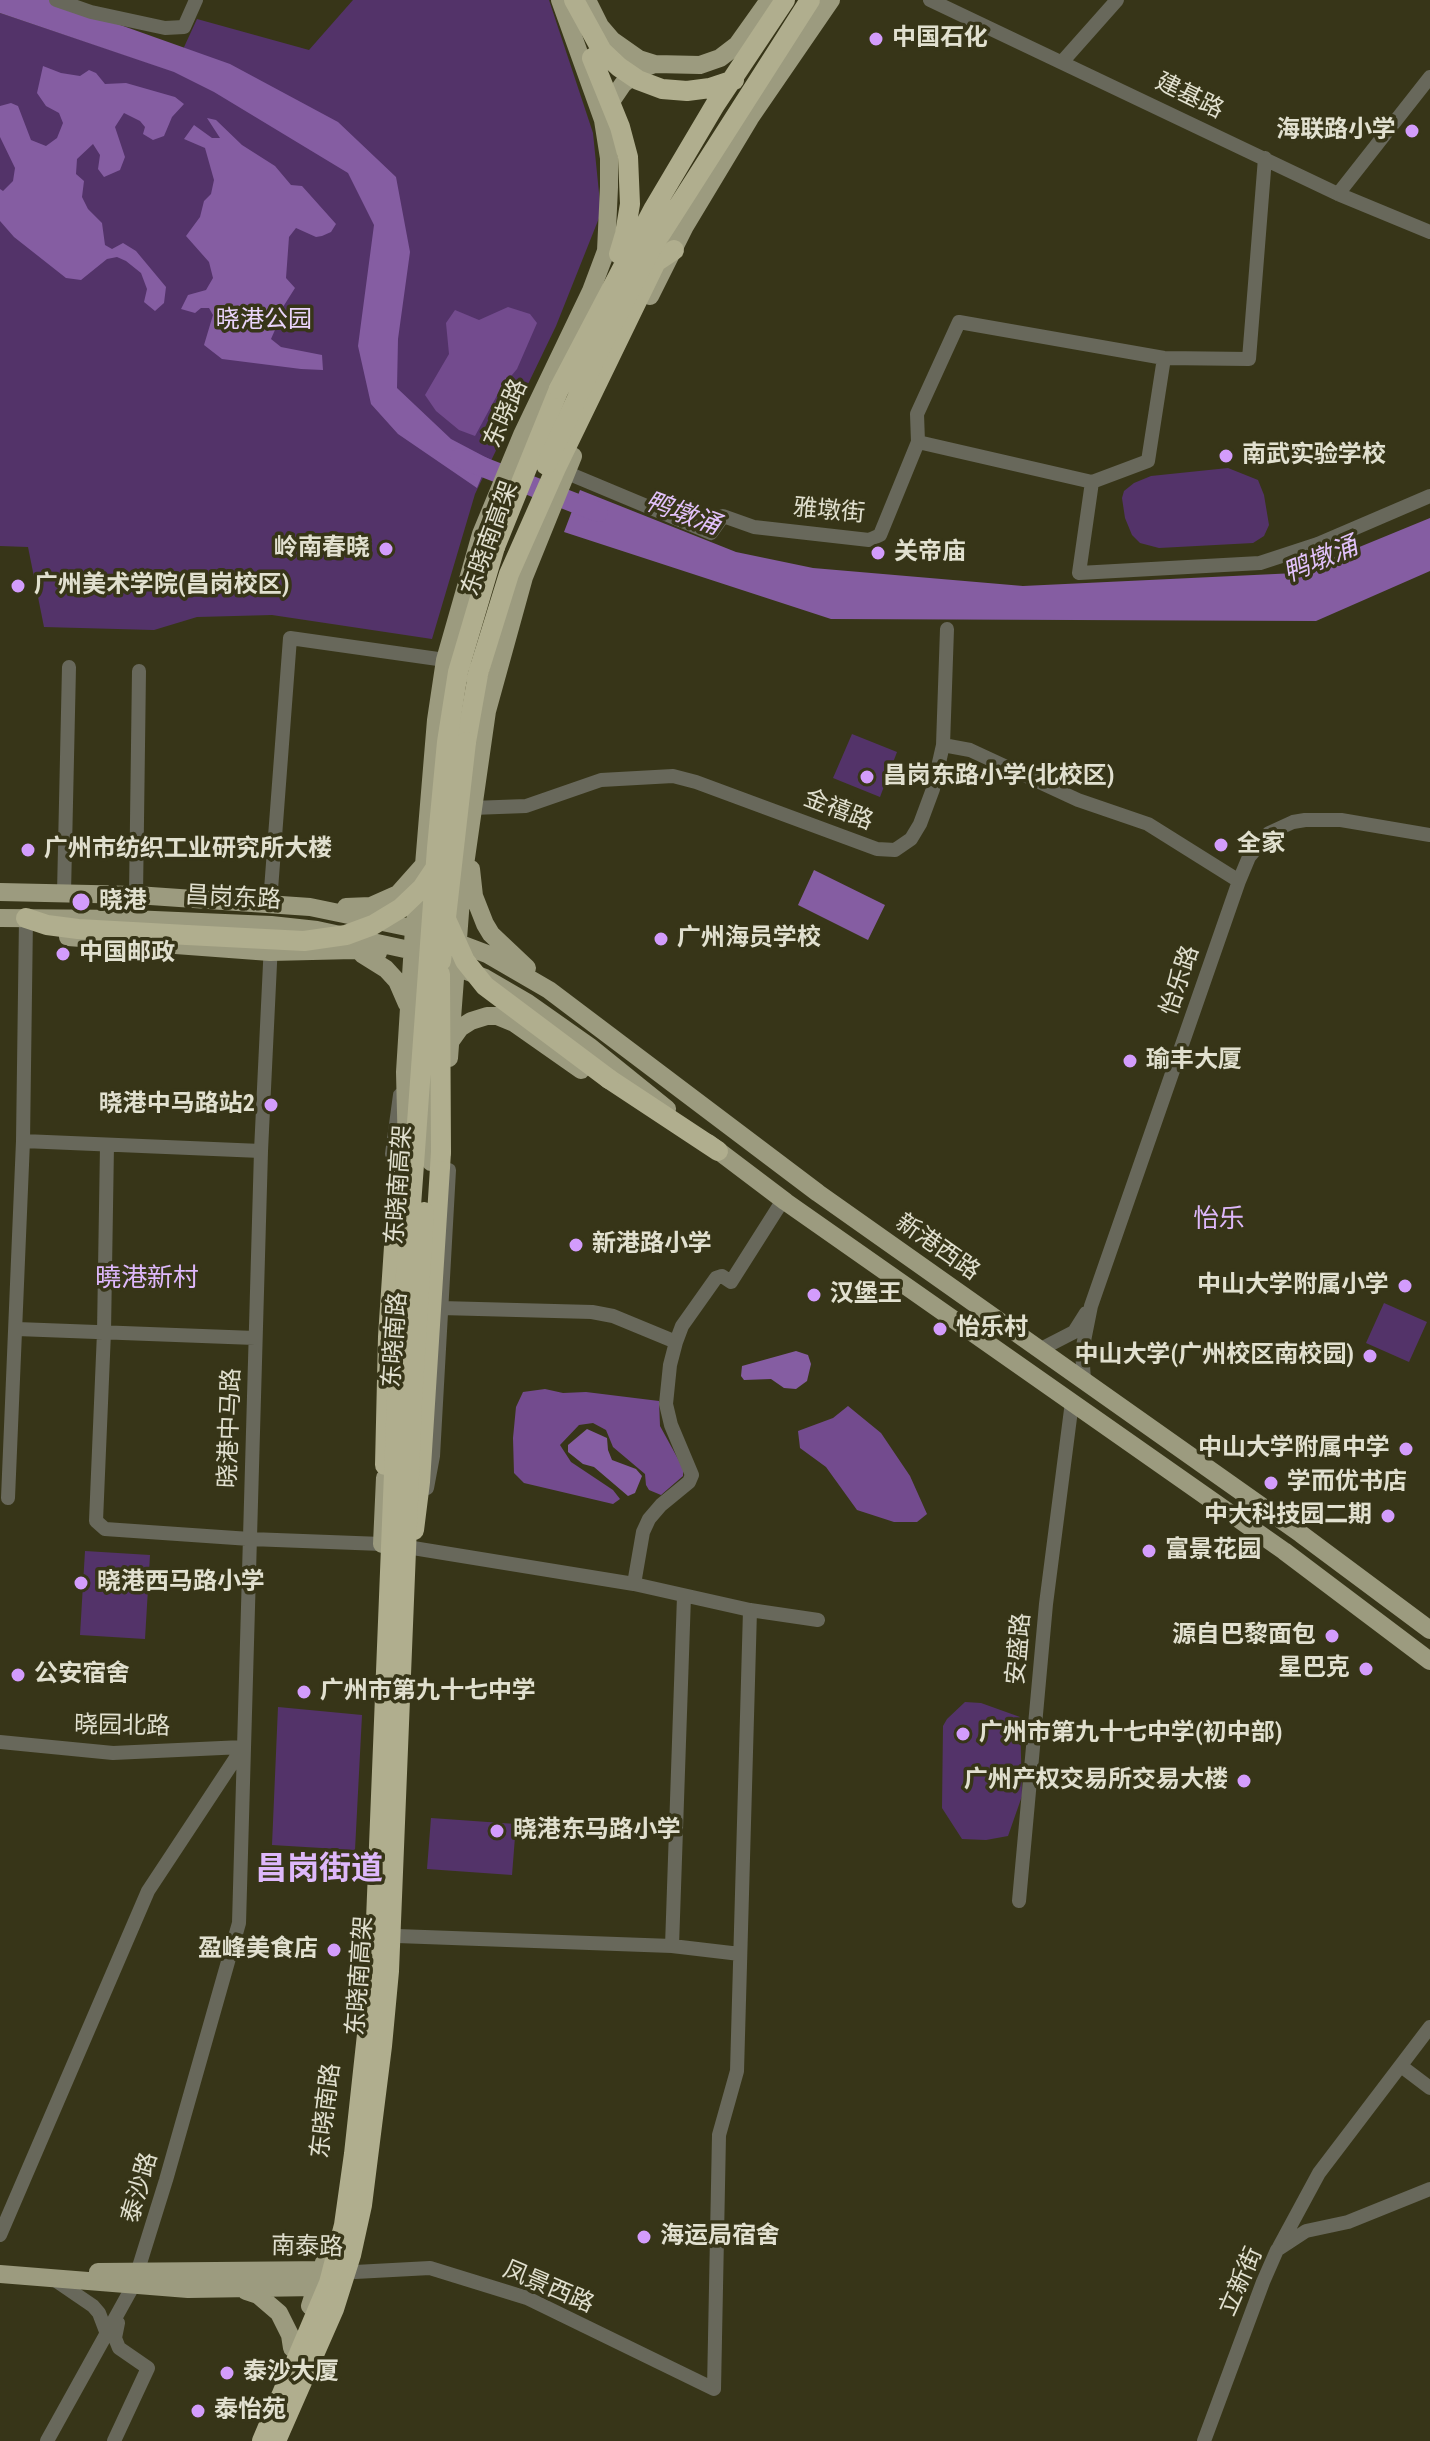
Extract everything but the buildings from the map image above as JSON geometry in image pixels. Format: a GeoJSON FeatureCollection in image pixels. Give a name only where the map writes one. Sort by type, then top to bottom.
{"type":"FeatureCollection","features":[{"type":"Feature","properties":{"kind":"highway"},"geometry":{"type":"LineString","coordinates":[[572,0],[595,42],[619,67],[651,86],[687,91],[724,84],[748,72],[810,0]]}},
{"type":"Feature","properties":{"kind":"highway"},"geometry":{"type":"LineString","coordinates":[[571,364],[621,248],[628,220],[630,188],[628,157],[620,127],[572,0]]}},
{"type":"Feature","properties":{"kind":"highway","name":"东晓南高架"},"geometry":{"type":"LineString","coordinates":[[276,2441],[334,2309],[351,2255],[362,2205],[382,2046],[390,1956],[412,1402],[438,959],[432,839],[458,672],[495,547],[503,503],[521,458],[677,167],[785,0]]}},
{"type":"Feature","properties":{"kind":"highway","name":"东晓南高架"},"geometry":{"type":"LineString","coordinates":[[262,2441],[319,2309],[337,2254],[349,2193],[370,2023],[381,1833],[397,1398],[438,959],[476,680],[493,608],[515,541],[569,413],[622,304],[673,212],[810,0]]}},
{"type":"Feature","properties":{"kind":"highway"},"geometry":{"type":"LineString","coordinates":[[476,680],[496,610],[517,555],[600,374],[656,262],[674,250]]}},
{"type":"Feature","properties":{"kind":"highway"},"geometry":{"type":"LineString","coordinates":[[26,918],[67,928],[318,941],[358,932],[388,916],[422,888],[442,852],[453,815],[466,742]]}},
{"type":"Feature","properties":{"kind":"highway"},"geometry":{"type":"LineString","coordinates":[[432,839],[443,912],[458,947],[476,975],[510,1007],[609,1079],[718,1151]]}},
{"type":"Feature","properties":{"kind":"highway"},"geometry":{"type":"LineString","coordinates":[[384,1484],[387,1355],[401,1141],[438,959]]}},
{"type":"Feature","properties":{"kind":"highway"},"geometry":{"type":"LineString","coordinates":[[414,1539],[441,1152],[438,959]]}},
{"type":"Feature","properties":{"kind":"main road","name":"东晓路"},"geometry":{"type":"LineString","coordinates":[[521,458],[600,268],[608,236],[609,158],[603,120],[560,0]]}},
{"type":"Feature","properties":{"kind":"main road"},"geometry":{"type":"LineString","coordinates":[[587,0],[600,26],[628,53],[655,64],[700,65],[720,58],[737,45],[769,0]]}},
{"type":"Feature","properties":{"kind":"main road"},"geometry":{"type":"LineString","coordinates":[[438,959],[468,836],[492,689],[541,530],[634,325],[685,226],[741,133],[831,0]]}},
{"type":"Feature","properties":{"kind":"main road"},"geometry":{"type":"LineString","coordinates":[[603,120],[606,109],[634,72],[655,64]]}},
{"type":"Feature","properties":{"kind":"main road"},"geometry":{"type":"LineString","coordinates":[[700,65],[721,77],[741,99],[741,133]]}},
{"type":"Feature","properties":{"kind":"main road"},"geometry":{"type":"LineString","coordinates":[[609,158],[623,202],[635,216],[652,225],[668,228],[685,226]]}},
{"type":"Feature","properties":{"kind":"main road"},"geometry":{"type":"LineString","coordinates":[[438,959],[412,928],[432,839],[436,720],[445,660],[481,534],[503,503]]}},
{"type":"Feature","properties":{"kind":"main road"},"geometry":{"type":"LineString","coordinates":[[468,836],[474,896],[485,924],[491,934],[549,990]]}},
{"type":"Feature","properties":{"kind":"main road"},"geometry":{"type":"LineString","coordinates":[[310,907],[371,906],[384,902],[398,894],[424,865]]}},
{"type":"Feature","properties":{"kind":"main road","name":"昌岗东路"},"geometry":{"type":"LineString","coordinates":[[0,892],[136,895],[270,903],[310,907],[412,928]]}},
{"type":"Feature","properties":{"kind":"main road","name":"昌岗东路"},"geometry":{"type":"LineString","coordinates":[[0,918],[271,925],[317,930],[438,959]]}},
{"type":"Feature","properties":{"kind":"main road"},"geometry":{"type":"LineString","coordinates":[[26,918],[62,937],[270,952],[354,950],[438,959]]}},
{"type":"Feature","properties":{"kind":"main road"},"geometry":{"type":"LineString","coordinates":[[271,925],[368,956],[397,981],[409,1011]]}},
{"type":"Feature","properties":{"kind":"main road","name":"新港西路"},"geometry":{"type":"LineString","coordinates":[[412,928],[438,959],[492,982],[589,1046],[783,1200],[1284,1551],[1430,1661]]}},
{"type":"Feature","properties":{"kind":"main road","name":"新港西路"},"geometry":{"type":"LineString","coordinates":[[438,959],[501,961],[549,990],[818,1193],[1301,1534],[1430,1630]]}},
{"type":"Feature","properties":{"kind":"main road","name":"东晓南路"},"geometry":{"type":"LineString","coordinates":[[253,2441],[320,2278],[344,2170],[367,1968],[377,1806],[384,1484],[394,1403],[407,1136],[405,1072],[409,1011],[438,959]]}},
{"type":"Feature","properties":{"kind":"main road","name":"东晓南路"},"geometry":{"type":"LineString","coordinates":[[438,959],[450,1042],[448,1104]]}},
{"type":"Feature","properties":{"kind":"main road","name":"东晓南路"},"geometry":{"type":"LineString","coordinates":[[286,2441],[328,2344],[355,2272],[366,2230],[390,2035],[414,1539],[413,1458],[432,1158],[429,1069],[438,959]]}},
{"type":"Feature","properties":{"kind":"main road"},"geometry":{"type":"LineString","coordinates":[[492,982],[501,961]]}},
{"type":"Feature","properties":{"kind":"main road"},"geometry":{"type":"LineString","coordinates":[[450,1042],[460,1028],[487,1016],[497,1016],[514,1023],[654,1120],[689,1140],[718,1151]]}},
{"type":"Feature","properties":{"kind":"main road"},"geometry":{"type":"LineString","coordinates":[[432,1158],[448,1104]]}},
{"type":"Feature","properties":{"kind":"main road","name":"南泰路"},"geometry":{"type":"LineString","coordinates":[[0,2263],[240,2288],[355,2272]]}},
{"type":"Feature","properties":{"kind":"main road","name":"南泰路"},"geometry":{"type":"LineString","coordinates":[[0,2274],[55,2280],[320,2278]]}},
{"type":"Feature","properties":{"kind":"main road"},"geometry":{"type":"LineString","coordinates":[[240,2288],[258,2295],[279,2313],[290,2335],[292,2348]]}},
{"type":"Feature","properties":{"kind":"street"},"geometry":{"type":"LineString","coordinates":[[56,0],[91,12],[165,28],[184,27],[196,0]]}},
{"type":"Feature","properties":{"kind":"street","name":"建基路"},"geometry":{"type":"LineString","coordinates":[[930,0],[947,3],[1062,62],[1338,194],[1430,232]]}},
{"type":"Feature","properties":{"kind":"street"},"geometry":{"type":"LineString","coordinates":[[1062,62],[1117,0]]}},
{"type":"Feature","properties":{"kind":"street"},"geometry":{"type":"LineString","coordinates":[[1338,194],[1430,77]]}},
{"type":"Feature","properties":{"kind":"street"},"geometry":{"type":"LineString","coordinates":[[1164,358],[1148,461],[1092,482],[918,442],[917,414],[959,322],[1164,358],[1249,359],[1265,158]]}},
{"type":"Feature","properties":{"kind":"street","name":"雅墩街"},"geometry":{"type":"LineString","coordinates":[[564,476],[711,533],[723,516],[754,527],[869,540],[880,535],[918,442]]}},
{"type":"Feature","properties":{"kind":"street"},"geometry":{"type":"LineString","coordinates":[[1092,482],[1079,573],[1260,563],[1318,544],[1430,496]]}},
{"type":"Feature","properties":{"kind":"street"},"geometry":{"type":"LineString","coordinates":[[947,629],[943,745],[970,750],[1078,800],[1148,824],[1239,881]]}},
{"type":"Feature","properties":{"kind":"street"},"geometry":{"type":"LineString","coordinates":[[270,903],[290,638],[445,660]]}},
{"type":"Feature","properties":{"kind":"street"},"geometry":{"type":"LineString","coordinates":[[64,893],[69,667]]}},
{"type":"Feature","properties":{"kind":"street"},"geometry":{"type":"LineString","coordinates":[[136,895],[139,671]]}},
{"type":"Feature","properties":{"kind":"street","name":"金禧路"},"geometry":{"type":"LineString","coordinates":[[472,808],[526,806],[601,780],[673,776],[877,849],[895,850],[911,839],[920,824],[933,789],[943,745]]}},
{"type":"Feature","properties":{"kind":"street","name":"怡乐路"},"geometry":{"type":"LineString","coordinates":[[1091,1306],[1249,857],[1269,833],[1293,822],[1321,818],[1430,835]]}},
{"type":"Feature","properties":{"kind":"street"},"geometry":{"type":"LineString","coordinates":[[432,839],[468,836]]}},
{"type":"Feature","properties":{"kind":"street"},"geometry":{"type":"LineString","coordinates":[[8,1498],[23,1141],[26,918]]}},
{"type":"Feature","properties":{"kind":"street","name":"晓港中马路"},"geometry":{"type":"LineString","coordinates":[[236,1932],[240,1910],[255,1338],[271,925]]}},
{"type":"Feature","properties":{"kind":"street","name":"东晓南路"},"geometry":{"type":"LineString","coordinates":[[384,1484],[376,1399],[392,1141],[405,1072]]}},
{"type":"Feature","properties":{"kind":"street","name":"东晓南路"},"geometry":{"type":"LineString","coordinates":[[414,1539],[433,1456],[449,1177],[448,1104]]}},
{"type":"Feature","properties":{"kind":"street"},"geometry":{"type":"LineString","coordinates":[[407,1136],[422,1133],[431,1136]]}},
{"type":"Feature","properties":{"kind":"street"},"geometry":{"type":"LineString","coordinates":[[23,1141],[261,1151]]}},
{"type":"Feature","properties":{"kind":"street"},"geometry":{"type":"LineString","coordinates":[[107,1145],[104,1332],[96,1521],[105,1529],[382,1544]]}},
{"type":"Feature","properties":{"kind":"street"},"geometry":{"type":"LineString","coordinates":[[634,1584],[643,1532],[649,1519],[689,1482],[692,1475],[692,1468],[681,1452],[671,1425],[666,1404],[670,1365],[682,1326],[716,1278],[722,1276],[731,1282],[783,1200]]}},
{"type":"Feature","properties":{"kind":"street"},"geometry":{"type":"LineString","coordinates":[[1041,1349],[1074,1332],[1091,1306]]}},
{"type":"Feature","properties":{"kind":"street"},"geometry":{"type":"LineString","coordinates":[[1084,1380],[1082,1351],[1091,1306]]}},
{"type":"Feature","properties":{"kind":"street"},"geometry":{"type":"LineString","coordinates":[[441,1308],[592,1312],[613,1316],[676,1342]]}},
{"type":"Feature","properties":{"kind":"street"},"geometry":{"type":"LineString","coordinates":[[17,1329],[255,1338]]}},
{"type":"Feature","properties":{"kind":"street","name":"安盛路"},"geometry":{"type":"LineString","coordinates":[[1019,1901],[1046,1604],[1072,1402]]}},
{"type":"Feature","properties":{"kind":"street"},"geometry":{"type":"LineString","coordinates":[[414,1539],[750,1610],[818,1620]]}},
{"type":"Feature","properties":{"kind":"street"},"geometry":{"type":"LineString","coordinates":[[672,1946],[684,1596]]}},
{"type":"Feature","properties":{"kind":"street"},"geometry":{"type":"LineString","coordinates":[[397,1936],[672,1946],[740,1954],[750,1610]]}},
{"type":"Feature","properties":{"kind":"street","name":"晓园北路"},"geometry":{"type":"LineString","coordinates":[[0,1742],[113,1753],[243,1747]]}},
{"type":"Feature","properties":{"kind":"street"},"geometry":{"type":"LineString","coordinates":[[0,2235],[148,1891],[243,1747]]}},
{"type":"Feature","properties":{"kind":"street","name":"泰沙路"},"geometry":{"type":"LineString","coordinates":[[47,2441],[135,2279],[236,1932]]}},
{"type":"Feature","properties":{"kind":"street","name":"凤景西路"},"geometry":{"type":"LineString","coordinates":[[355,2272],[430,2268],[527,2298],[714,2389],[719,2135],[737,2071],[740,1954]]}},
{"type":"Feature","properties":{"kind":"street"},"geometry":{"type":"LineString","coordinates":[[1277,2250],[1319,2173],[1430,2027]]}},
{"type":"Feature","properties":{"kind":"street"},"geometry":{"type":"LineString","coordinates":[[1401,2066],[1430,2088]]}},
{"type":"Feature","properties":{"kind":"street","name":"立新街"},"geometry":{"type":"LineString","coordinates":[[1204,2441],[1277,2250],[1306,2231],[1348,2222],[1430,2189]]}},
{"type":"Feature","properties":{"kind":"street"},"geometry":{"type":"LineString","coordinates":[[55,2280],[93,2306],[107,2334]]}},
{"type":"Feature","properties":{"kind":"street"},"geometry":{"type":"LineString","coordinates":[[114,2441],[148,2368],[119,2348],[115,2338],[120,2310]]}},
{"type":"Feature","properties":{"kind":"green space","name":"晓港公园"},"geometry":{"type":"Polygon","coordinates":[[[353,0],[549,0],[593,133],[601,213],[556,326],[475,494],[432,639],[272,615],[197,617],[154,630],[44,627],[28,547],[0,546],[0,13],[173,71],[197,19],[309,50],[353,0]]]}},
{"type":"Feature","properties":{"kind":"green space"},"geometry":{"type":"Polygon","coordinates":[[[1228,468],[1258,480],[1269,525],[1264,536],[1253,543],[1159,548],[1140,543],[1132,535],[1122,498],[1124,491],[1134,483],[1151,476],[1228,468]]]}},
{"type":"Feature","properties":{"kind":"green space"},"geometry":{"type":"Polygon","coordinates":[[[852,734],[897,752],[880,797],[833,778],[852,734]]]}},
{"type":"Feature","properties":{"kind":"green space"},"geometry":{"type":"Polygon","coordinates":[[[1384,1303],[1427,1322],[1409,1362],[1366,1343],[1384,1303]]]}},
{"type":"Feature","properties":{"kind":"green space"},"geometry":{"type":"Polygon","coordinates":[[[85,1551],[150,1555],[145,1639],[80,1635],[85,1551]]]}},
{"type":"Feature","properties":{"kind":"green space"},"geometry":{"type":"Polygon","coordinates":[[[965,1702],[981,1703],[1020,1717],[1022,1796],[1008,1836],[986,1840],[962,1839],[942,1808],[943,1726],[965,1702]]]}},
{"type":"Feature","properties":{"kind":"green space"},"geometry":{"type":"Polygon","coordinates":[[[278,1707],[362,1715],[355,1850],[272,1845],[278,1707]]]}},
{"type":"Feature","properties":{"kind":"green space"},"geometry":{"type":"Polygon","coordinates":[[[431,1818],[516,1824],[512,1875],[427,1869],[431,1818]]]}},
{"type":"Feature","properties":{"kind":"shaded area"},"geometry":{"type":"Polygon","coordinates":[[[0,0],[50,0],[230,64],[338,122],[396,177],[410,252],[398,339],[397,388],[451,439],[489,459],[477,488],[398,434],[371,404],[358,346],[374,225],[348,173],[214,92],[174,72],[0,13],[0,0]]]}},
{"type":"Feature","properties":{"kind":"shaded area"},"geometry":{"type":"Polygon","coordinates":[[[43,66],[80,76],[89,70],[105,84],[126,83],[175,97],[184,104],[172,117],[164,136],[153,140],[143,134],[145,127],[140,121],[124,113],[115,127],[125,157],[120,170],[104,177],[98,169],[100,155],[93,144],[77,159],[76,174],[84,181],[82,197],[88,209],[102,223],[105,245],[112,249],[123,243],[136,251],[166,287],[164,303],[155,311],[144,302],[147,289],[141,273],[126,261],[117,257],[107,259],[81,280],[66,278],[14,237],[0,221],[0,189],[3,191],[13,181],[15,168],[0,137],[0,106],[11,103],[18,106],[31,140],[46,146],[57,138],[63,123],[59,113],[46,106],[37,93],[43,66]]]}},
{"type":"Feature","properties":{"kind":"shaded area"},"geometry":{"type":"Polygon","coordinates":[[[207,118],[216,120],[242,145],[275,166],[291,185],[302,186],[336,224],[331,232],[322,236],[316,237],[296,228],[289,237],[286,278],[295,288],[276,318],[278,323],[271,339],[281,347],[322,355],[323,370],[222,359],[204,345],[213,315],[209,308],[201,308],[195,313],[181,309],[188,295],[206,290],[213,278],[209,262],[186,236],[200,217],[214,180],[205,148],[184,139],[194,125],[212,138],[220,138],[207,118]]]}},
{"type":"Feature","properties":{"kind":"shaded area"},"geometry":{"type":"Polygon","coordinates":[[[508,307],[530,314],[537,323],[517,369],[501,388],[475,436],[459,430],[436,411],[425,395],[449,354],[446,323],[455,310],[479,320],[508,307]]]}},
{"type":"Feature","properties":{"kind":"shaded area"},"geometry":{"type":"Polygon","coordinates":[[[580,490],[736,552],[813,568],[1023,586],[1296,573],[1430,518],[1430,571],[1316,621],[831,619],[564,532],[580,490]]]}},
{"type":"Feature","properties":{"kind":"shaded area"},"geometry":{"type":"Polygon","coordinates":[[[814,870],[885,905],[868,940],[798,905],[814,870]]]}},
{"type":"Feature","properties":{"kind":"shaded area"},"geometry":{"type":"Polygon","coordinates":[[[796,1351],[808,1355],[811,1364],[807,1381],[796,1389],[784,1388],[771,1379],[744,1380],[741,1376],[742,1366],[796,1351]]]}},
{"type":"Feature","properties":{"kind":"shaded area"},"geometry":{"type":"Polygon","coordinates":[[[545,1389],[659,1401],[660,1426],[683,1468],[683,1476],[661,1495],[649,1490],[645,1474],[613,1447],[606,1430],[593,1423],[579,1425],[560,1445],[571,1462],[613,1490],[620,1499],[613,1504],[524,1483],[514,1473],[516,1407],[523,1392],[545,1389]]]}},
{"type":"Feature","properties":{"kind":"shaded area"},"geometry":{"type":"Polygon","coordinates":[[[848,1406],[881,1433],[910,1476],[927,1514],[917,1522],[894,1522],[857,1510],[826,1467],[800,1448],[798,1431],[833,1418],[848,1406]]]}},
{"type":"Feature","properties":{"kind":"shaded area"},"geometry":{"type":"Polygon","coordinates":[[[587,1429],[607,1438],[612,1460],[636,1469],[642,1476],[635,1493],[628,1496],[594,1467],[583,1464],[568,1452],[568,1445],[587,1429]]]}},
{"type":"Feature","properties":{"kind":"waterway","name":"鸭墩涌"},"geometry":{"type":"LineString","coordinates":[[460,458],[598,512]]}},
{"type":"Feature","properties":{"kind":"place","name":"中国石化"},"geometry":{"type":"Point","coordinates":[876,39]}},
{"type":"Feature","properties":{"kind":"place","name":"海联路小学"},"geometry":{"type":"Point","coordinates":[1412,131]}},
{"type":"Feature","properties":{"kind":"place","name":"南武实验学校"},"geometry":{"type":"Point","coordinates":[1226,456]}},
{"type":"Feature","properties":{"kind":"place","name":"岭南春晓"},"geometry":{"type":"Point","coordinates":[386,549]}},
{"type":"Feature","properties":{"kind":"place","name":"关帝庙"},"geometry":{"type":"Point","coordinates":[878,553]}},
{"type":"Feature","properties":{"kind":"place","name":"广州美术学院(昌岗校区)"},"geometry":{"type":"Point","coordinates":[18,586]}},
{"type":"Feature","properties":{"kind":"place","name":"昌岗东路小学(北校区)"},"geometry":{"type":"Point","coordinates":[867,777]}},
{"type":"Feature","properties":{"kind":"place","name":"全家"},"geometry":{"type":"Point","coordinates":[1221,845]}},
{"type":"Feature","properties":{"kind":"place","name":"广州市纺织工业研究所大楼"},"geometry":{"type":"Point","coordinates":[28,850]}},
{"type":"Feature","properties":{"kind":"place","name":"晓港"},"geometry":{"type":"Point","coordinates":[81,902]}},
{"type":"Feature","properties":{"kind":"place","name":"广州海员学校"},"geometry":{"type":"Point","coordinates":[661,939]}},
{"type":"Feature","properties":{"kind":"place","name":"中国邮政"},"geometry":{"type":"Point","coordinates":[63,954]}},
{"type":"Feature","properties":{"kind":"place","name":"瑜丰大厦"},"geometry":{"type":"Point","coordinates":[1130,1061]}},
{"type":"Feature","properties":{"kind":"place","name":"晓港中马路站2"},"geometry":{"type":"Point","coordinates":[271,1105]}},
{"type":"Feature","properties":{"kind":"place","name":"新港路小学"},"geometry":{"type":"Point","coordinates":[576,1245]}},
{"type":"Feature","properties":{"kind":"place","name":"中山大学附属小学"},"geometry":{"type":"Point","coordinates":[1405,1286]}},
{"type":"Feature","properties":{"kind":"place","name":"汉堡王"},"geometry":{"type":"Point","coordinates":[814,1295]}},
{"type":"Feature","properties":{"kind":"place","name":"怡乐村"},"geometry":{"type":"Point","coordinates":[940,1329]}},
{"type":"Feature","properties":{"kind":"place","name":"中山大学(广州校区南校园)"},"geometry":{"type":"Point","coordinates":[1370,1356]}},
{"type":"Feature","properties":{"kind":"place","name":"中山大学附属中学"},"geometry":{"type":"Point","coordinates":[1406,1449]}},
{"type":"Feature","properties":{"kind":"place","name":"学而优书店"},"geometry":{"type":"Point","coordinates":[1271,1483]}},
{"type":"Feature","properties":{"kind":"place","name":"中大科技园二期"},"geometry":{"type":"Point","coordinates":[1388,1516]}},
{"type":"Feature","properties":{"kind":"place","name":"富景花园"},"geometry":{"type":"Point","coordinates":[1149,1551]}},
{"type":"Feature","properties":{"kind":"place","name":"晓港西马路小学"},"geometry":{"type":"Point","coordinates":[81,1583]}},
{"type":"Feature","properties":{"kind":"place","name":"源自巴黎面包"},"geometry":{"type":"Point","coordinates":[1332,1636]}},
{"type":"Feature","properties":{"kind":"place","name":"星巴克"},"geometry":{"type":"Point","coordinates":[1366,1669]}},
{"type":"Feature","properties":{"kind":"place","name":"公安宿舍"},"geometry":{"type":"Point","coordinates":[18,1675]}},
{"type":"Feature","properties":{"kind":"place","name":"广州市第九十七中学"},"geometry":{"type":"Point","coordinates":[304,1692]}},
{"type":"Feature","properties":{"kind":"place","name":"广州市第九十七中学(初中部)"},"geometry":{"type":"Point","coordinates":[963,1734]}},
{"type":"Feature","properties":{"kind":"place","name":"广州产权交易所交易大楼"},"geometry":{"type":"Point","coordinates":[1244,1781]}},
{"type":"Feature","properties":{"kind":"place","name":"晓港东马路小学"},"geometry":{"type":"Point","coordinates":[497,1831]}},
{"type":"Feature","properties":{"kind":"place","name":"盈峰美食店"},"geometry":{"type":"Point","coordinates":[334,1950]}},
{"type":"Feature","properties":{"kind":"place","name":"海运局宿舍"},"geometry":{"type":"Point","coordinates":[644,2237]}},
{"type":"Feature","properties":{"kind":"place","name":"泰沙大厦"},"geometry":{"type":"Point","coordinates":[227,2373]}},
{"type":"Feature","properties":{"kind":"place","name":"泰怡苑"},"geometry":{"type":"Point","coordinates":[198,2411]}},
{"type":"Feature","properties":{"kind":"district","name":"怡乐"},"geometry":{"type":"Point","coordinates":[1219,1220]}},
{"type":"Feature","properties":{"kind":"district","name":"曉港新村"},"geometry":{"type":"Point","coordinates":[147,1279]}},
{"type":"Feature","properties":{"kind":"district","name":"昌岗街道"},"geometry":{"type":"Point","coordinates":[319,1871]}}]}
